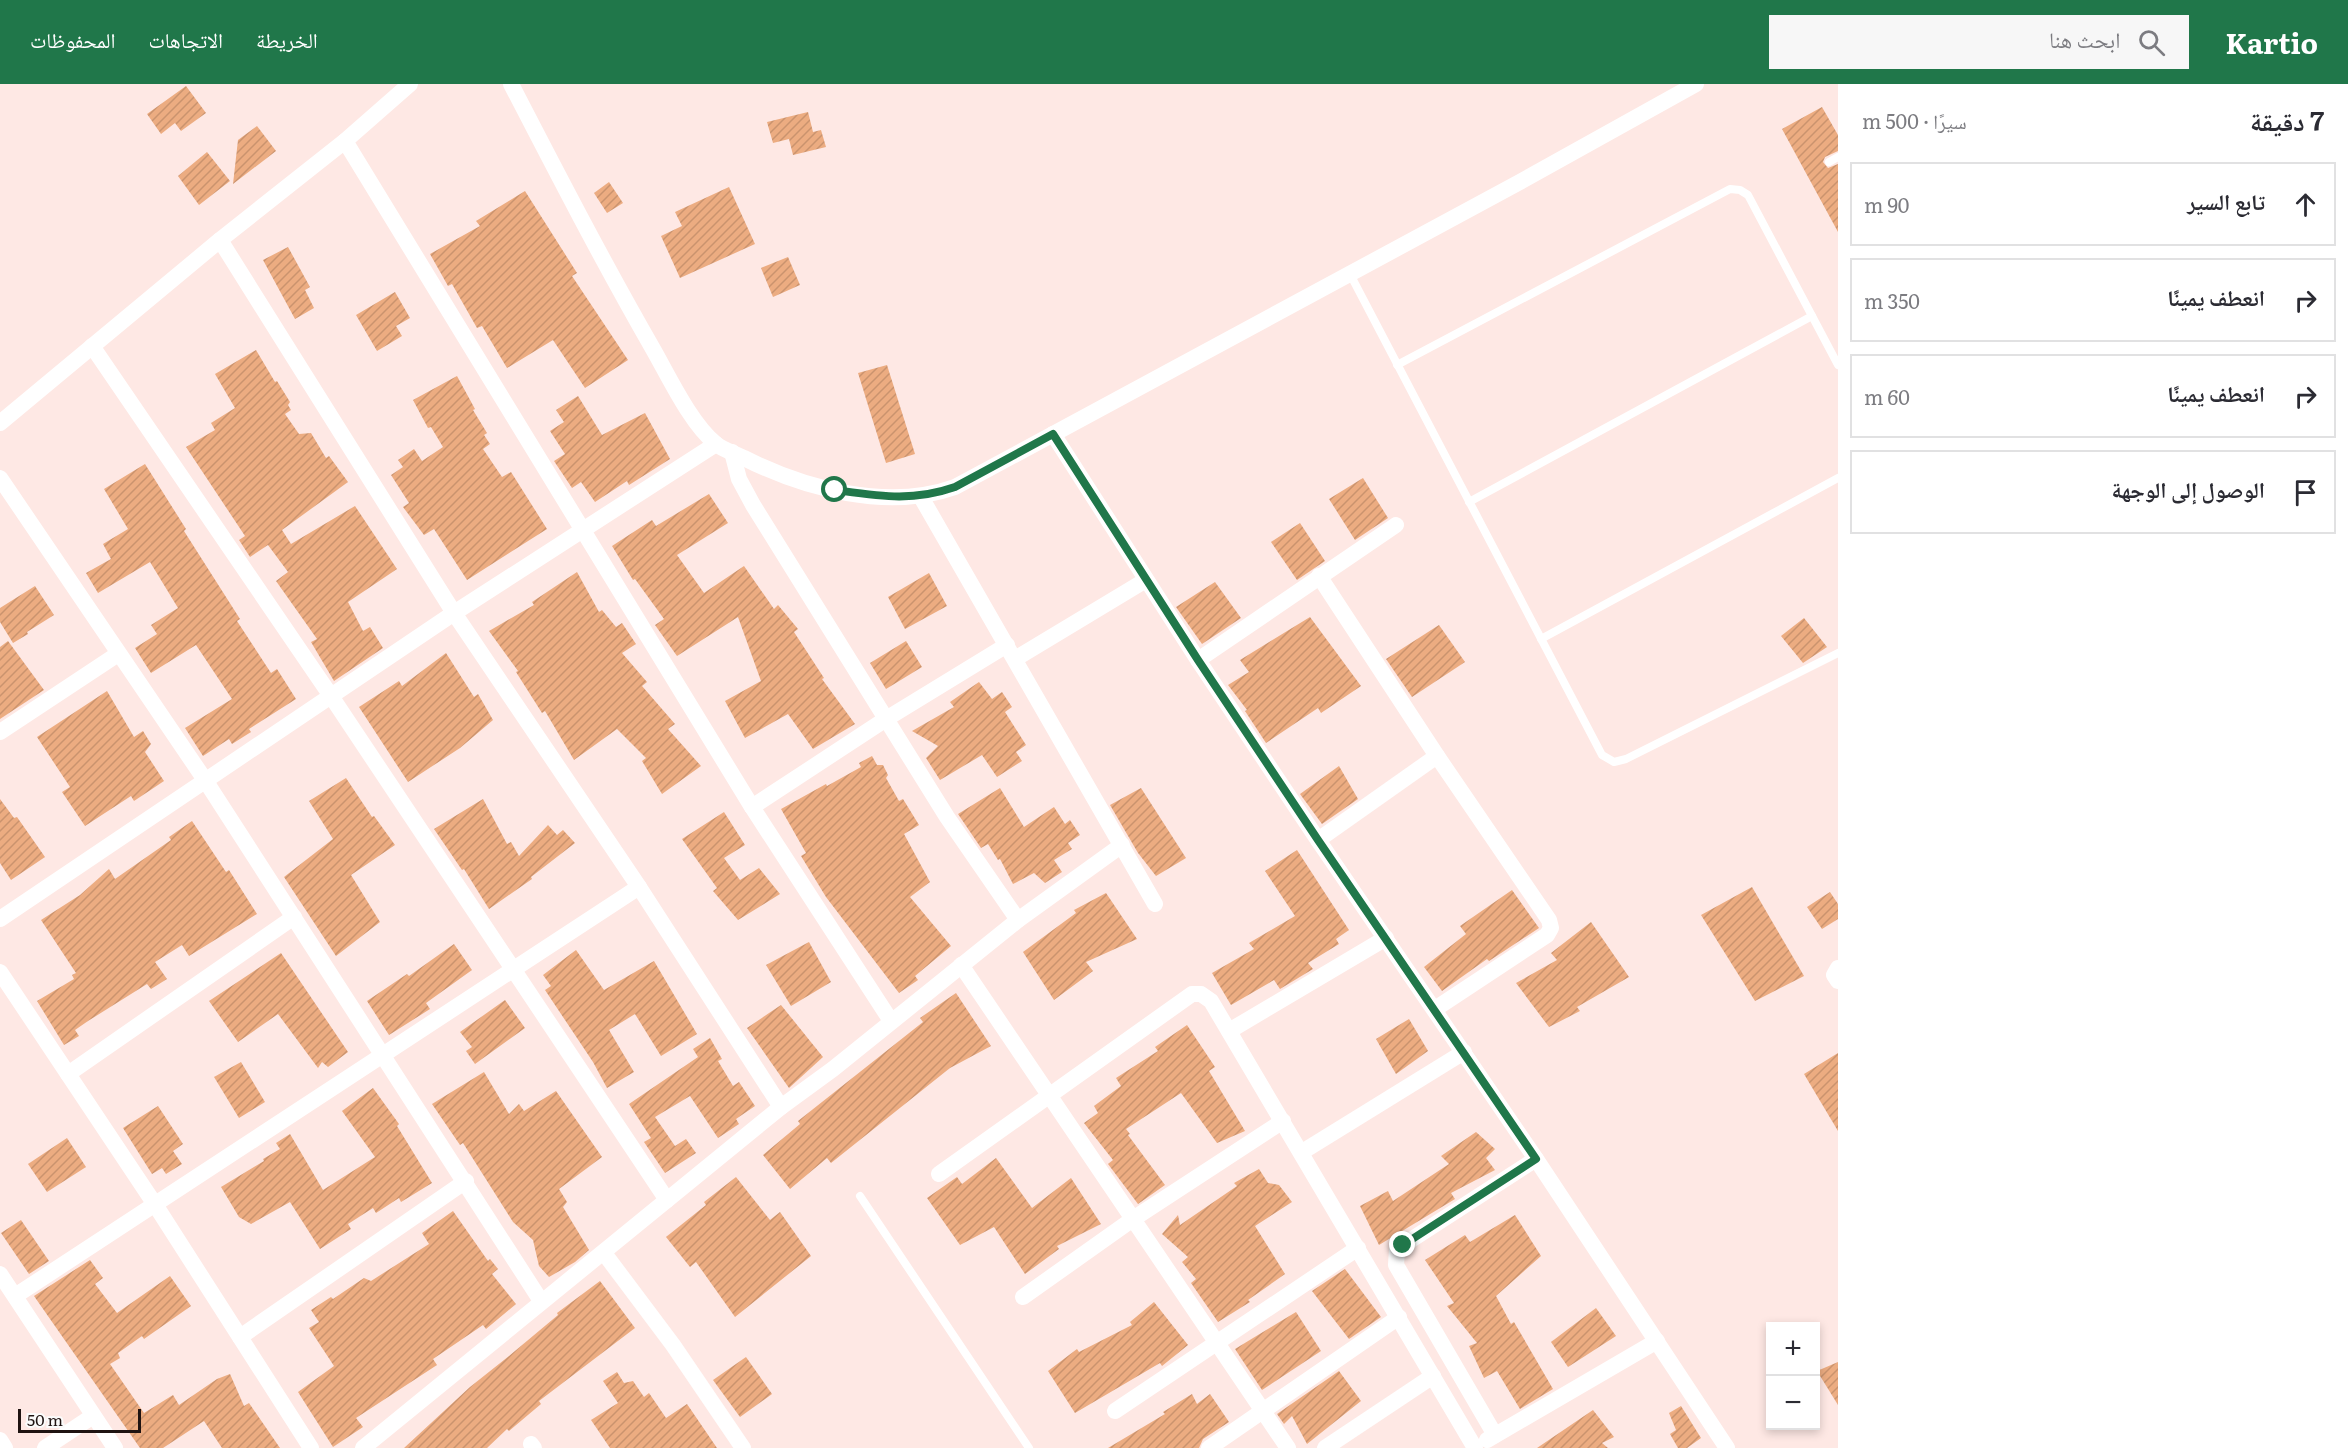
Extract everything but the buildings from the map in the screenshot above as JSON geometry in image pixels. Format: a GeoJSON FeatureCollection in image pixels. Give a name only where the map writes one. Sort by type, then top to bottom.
{"type":"FeatureCollection","features":[{"type":"Feature","properties":{"kind":"street"},"geometry":{"type":"LineString","coordinates":[[0,423],[220,240],[345,141],[410,84]]}},
{"type":"Feature","properties":{"kind":"street"},"geometry":{"type":"LineString","coordinates":[[510,84],[611,276],[693,417],[716,444],[777,474],[835,490],[886,497],[921,497],[955,487],[1696,84]]}},
{"type":"Feature","properties":{"kind":"street"},"geometry":{"type":"LineString","coordinates":[[345,141],[752,807],[891,1021]]}},
{"type":"Feature","properties":{"kind":"street"},"geometry":{"type":"LineString","coordinates":[[220,240],[454,613],[639,887],[781,1107]]}},
{"type":"Feature","properties":{"kind":"street"},"geometry":{"type":"LineString","coordinates":[[93,346],[331,696],[667,1200]]}},
{"type":"Feature","properties":{"kind":"street"},"geometry":{"type":"LineString","coordinates":[[1053,434],[1198,660],[1318,840],[1436,1009],[1727,1448]]}},
{"type":"Feature","properties":{"kind":"street"},"geometry":{"type":"LineString","coordinates":[[0,919],[454,613],[716,444]]}},
{"type":"Feature","properties":{"kind":"street"},"geometry":{"type":"LineString","coordinates":[[732,452],[739,479],[753,505],[947,817],[1018,920]]}},
{"type":"Feature","properties":{"kind":"street"},"geometry":{"type":"LineString","coordinates":[[0,478],[205,780],[466,1181],[541,1301]]}},
{"type":"Feature","properties":{"kind":"street"},"geometry":{"type":"LineString","coordinates":[[921,497],[1155,904]]}},
{"type":"Feature","properties":{"kind":"street"},"geometry":{"type":"LineString","coordinates":[[1198,660],[1396,525]]}},
{"type":"Feature","properties":{"kind":"street"},"geometry":{"type":"LineString","coordinates":[[1319,576],[1437,756],[1549,920],[1551,928],[1547,935],[1436,1009]]}},
{"type":"Feature","properties":{"kind":"street"},"geometry":{"type":"LineString","coordinates":[[752,807],[886,719],[1146,580]]}},
{"type":"Feature","properties":{"kind":"street"},"geometry":{"type":"LineString","coordinates":[[0,732],[118,654]]}},
{"type":"Feature","properties":{"kind":"street"},"geometry":{"type":"LineString","coordinates":[[1318,840],[1437,756]]}},
{"type":"Feature","properties":{"kind":"street"},"geometry":{"type":"LineString","coordinates":[[363,1448],[781,1107],[833,1069],[1018,920],[1122,845]]}},
{"type":"Feature","properties":{"kind":"street"},"geometry":{"type":"LineString","coordinates":[[15,1296],[156,1206],[383,1053],[639,887]]}},
{"type":"Feature","properties":{"kind":"street"},"geometry":{"type":"LineString","coordinates":[[68,1074],[294,917]]}},
{"type":"Feature","properties":{"kind":"street"},"geometry":{"type":"LineString","coordinates":[[1229,1031],[1386,938]]}},
{"type":"Feature","properties":{"kind":"street"},"geometry":{"type":"LineString","coordinates":[[961,965],[1288,1448]]}},
{"type":"Feature","properties":{"kind":"street"},"geometry":{"type":"LineString","coordinates":[[1838,968],[1834,975],[1838,981]]}},
{"type":"Feature","properties":{"kind":"street"},"geometry":{"type":"LineString","coordinates":[[0,972],[156,1206],[311,1448]]}},
{"type":"Feature","properties":{"kind":"street"},"geometry":{"type":"LineString","coordinates":[[939,1174],[1192,994],[1201,994],[1211,1001],[1283,1120],[1475,1448],[1658,1341]]}},
{"type":"Feature","properties":{"kind":"street"},"geometry":{"type":"LineString","coordinates":[[1302,1152],[1464,1052]]}},
{"type":"Feature","properties":{"kind":"street"},"geometry":{"type":"LineString","coordinates":[[1023,1297],[1133,1219],[1283,1120]]}},
{"type":"Feature","properties":{"kind":"street"},"geometry":{"type":"LineString","coordinates":[[1495,1435],[1396,1265],[1395,1259],[1397,1249],[1536,1159]]}},
{"type":"Feature","properties":{"kind":"street"},"geometry":{"type":"LineString","coordinates":[[240,1337],[466,1181]]}},
{"type":"Feature","properties":{"kind":"street"},"geometry":{"type":"LineString","coordinates":[[1115,1411],[1216,1341],[1358,1248]]}},
{"type":"Feature","properties":{"kind":"street"},"geometry":{"type":"LineString","coordinates":[[604,1253],[674,1345],[743,1448]]}},
{"type":"Feature","properties":{"kind":"street"},"geometry":{"type":"LineString","coordinates":[[0,1274],[116,1448]]}},
{"type":"Feature","properties":{"kind":"street"},"geometry":{"type":"LineString","coordinates":[[1209,1448],[1399,1317]]}},
{"type":"Feature","properties":{"kind":"street"},"geometry":{"type":"LineString","coordinates":[[1325,1448],[1433,1376]]}},
{"type":"Feature","properties":{"kind":"street"},"geometry":{"type":"LineString","coordinates":[[45,1448],[93,1416]]}},
{"type":"Feature","properties":{"kind":"street"},"geometry":{"type":"LineString","coordinates":[[0,1440],[5,1448]]}},
{"type":"Feature","properties":{"kind":"lane"},"geometry":{"type":"LineString","coordinates":[[1830,162],[1838,157]]}},
{"type":"Feature","properties":{"kind":"lane"},"geometry":{"type":"LineString","coordinates":[[1397,365],[1730,189],[1740,190],[1748,195],[1838,365]]}},
{"type":"Feature","properties":{"kind":"lane"},"geometry":{"type":"LineString","coordinates":[[1350,274],[1602,755],[1614,762],[1626,759],[1838,653]]}},
{"type":"Feature","properties":{"kind":"lane"},"geometry":{"type":"LineString","coordinates":[[1469,502],[1812,316]]}},
{"type":"Feature","properties":{"kind":"lane"},"geometry":{"type":"LineString","coordinates":[[1541,639],[1838,478]]}},
{"type":"Feature","properties":{"kind":"lane"},"geometry":{"type":"LineString","coordinates":[[860,1196],[1029,1448]]}},
{"type":"Feature","properties":{"kind":"route"},"geometry":{"type":"LineString","coordinates":[[835,490],[886,497],[921,497],[938,493],[955,487],[1053,434],[1198,660],[1536,1159],[1403,1245]]}}]}
